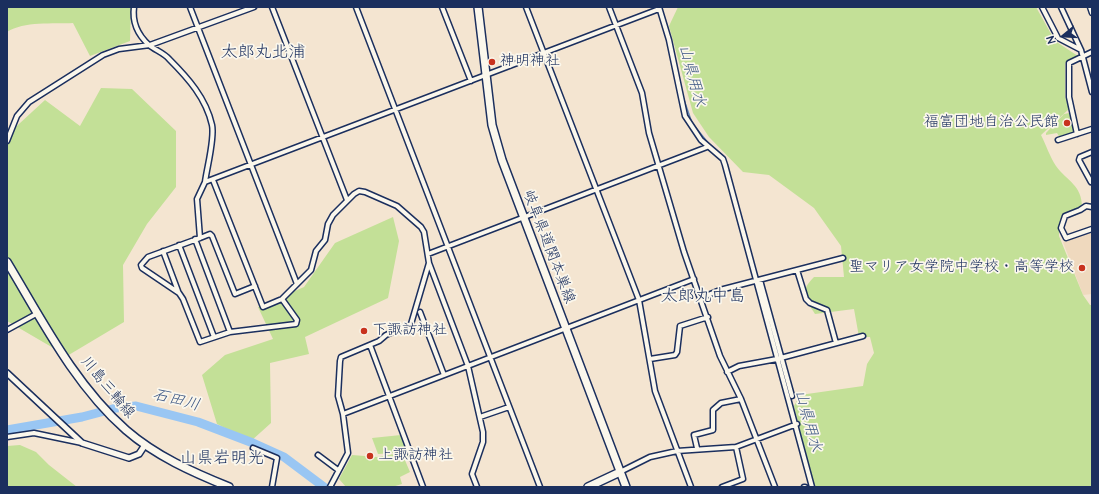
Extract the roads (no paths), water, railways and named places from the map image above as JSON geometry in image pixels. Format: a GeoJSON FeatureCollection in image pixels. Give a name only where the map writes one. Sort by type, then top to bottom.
{"type":"FeatureCollection","features":[{"type":"Feature","properties":{"kind":"main road","name":"岐阜県道関本巣線"},"geometry":{"type":"LineString","coordinates":[[478,7],[495,139],[523,218],[626,487]]}},
{"type":"Feature","properties":{"kind":"main road","name":"川島三輪線"},"geometry":{"type":"LineString","coordinates":[[7,262],[77,375],[110,415],[145,445],[184,468],[229,487]]}},
{"type":"Feature","properties":{"kind":"main road"},"geometry":{"type":"LineString","coordinates":[[588,487],[620,472]]}},
{"type":"Feature","properties":{"kind":"street"},"geometry":{"type":"LineString","coordinates":[[134,7],[135,23],[150,45],[169,58],[192,83],[212,125],[212,138],[205,182],[197,199],[198,238],[230,332]]}},
{"type":"Feature","properties":{"kind":"street"},"geometry":{"type":"LineString","coordinates":[[190,7],[297,284]]}},
{"type":"Feature","properties":{"kind":"street"},"geometry":{"type":"LineString","coordinates":[[7,141],[8,132],[21,110],[29,102],[92,61],[119,49],[150,45],[254,7]]}},
{"type":"Feature","properties":{"kind":"street"},"geometry":{"type":"LineString","coordinates":[[272,7],[347,200]]}},
{"type":"Feature","properties":{"kind":"street"},"geometry":{"type":"LineString","coordinates":[[356,7],[540,487]]}},
{"type":"Feature","properties":{"kind":"street"},"geometry":{"type":"LineString","coordinates":[[442,7],[471,81]]}},
{"type":"Feature","properties":{"kind":"street"},"geometry":{"type":"LineString","coordinates":[[526,7],[639,300],[658,398],[691,487]]}},
{"type":"Feature","properties":{"kind":"street"},"geometry":{"type":"LineString","coordinates":[[609,7],[642,93],[649,133],[684,252],[727,372],[741,399],[775,487]]}},
{"type":"Feature","properties":{"kind":"street"},"geometry":{"type":"LineString","coordinates":[[1042,7],[1058,38],[1082,50]]}},
{"type":"Feature","properties":{"kind":"street"},"geometry":{"type":"LineString","coordinates":[[1061,7],[1082,50],[1092,92]]}},
{"type":"Feature","properties":{"kind":"street"},"geometry":{"type":"LineString","coordinates":[[1090,7],[1092,13]]}},
{"type":"Feature","properties":{"kind":"street"},"geometry":{"type":"LineString","coordinates":[[205,182],[659,8],[667,35],[685,116],[698,136],[722,160],[725,165],[792,396]]}},
{"type":"Feature","properties":{"kind":"street"},"geometry":{"type":"LineString","coordinates":[[1077,134],[1069,97],[1069,63],[1092,52]]}},
{"type":"Feature","properties":{"kind":"street"},"geometry":{"type":"LineString","coordinates":[[1058,140],[1092,129]]}},
{"type":"Feature","properties":{"kind":"street"},"geometry":{"type":"LineString","coordinates":[[428,254],[708,147]]}},
{"type":"Feature","properties":{"kind":"street"},"geometry":{"type":"LineString","coordinates":[[1091,182],[1079,160],[1080,157],[1092,152]]}},
{"type":"Feature","properties":{"kind":"street"},"geometry":{"type":"LineString","coordinates":[[213,180],[263,307],[282,299],[311,270],[316,251],[325,240],[328,224],[333,215],[347,200],[359,192],[365,192],[396,206],[424,232],[428,263],[411,324],[386,334],[379,341],[341,357],[338,396],[343,414],[348,453],[331,485]]}},
{"type":"Feature","properties":{"kind":"street"},"geometry":{"type":"LineString","coordinates":[[1092,207],[1086,206],[1065,216],[1062,228],[1066,238],[1092,229]]}},
{"type":"Feature","properties":{"kind":"street"},"geometry":{"type":"LineString","coordinates":[[179,293],[142,268],[141,265],[148,257],[210,234],[235,294],[255,286]]}},
{"type":"Feature","properties":{"kind":"street"},"geometry":{"type":"LineString","coordinates":[[179,245],[214,337]]}},
{"type":"Feature","properties":{"kind":"street"},"geometry":{"type":"LineString","coordinates":[[163,251],[200,342],[230,332],[296,324],[297,320],[282,299]]}},
{"type":"Feature","properties":{"kind":"street"},"geometry":{"type":"LineString","coordinates":[[701,298],[720,290],[843,258]]}},
{"type":"Feature","properties":{"kind":"street"},"geometry":{"type":"LineString","coordinates":[[428,263],[468,366],[480,417],[484,442],[472,474],[477,487]]}},
{"type":"Feature","properties":{"kind":"street"},"geometry":{"type":"LineString","coordinates":[[797,270],[806,299],[810,303],[827,310],[836,343]]}},
{"type":"Feature","properties":{"kind":"street"},"geometry":{"type":"LineString","coordinates":[[343,414],[694,279]]}},
{"type":"Feature","properties":{"kind":"street"},"geometry":{"type":"LineString","coordinates":[[420,312],[444,375]]}},
{"type":"Feature","properties":{"kind":"street"},"geometry":{"type":"LineString","coordinates":[[7,330],[38,313]]}},
{"type":"Feature","properties":{"kind":"street"},"geometry":{"type":"LineString","coordinates":[[650,359],[675,355],[677,352],[680,326],[708,317]]}},
{"type":"Feature","properties":{"kind":"street"},"geometry":{"type":"LineString","coordinates":[[727,372],[739,366],[780,358],[863,336]]}},
{"type":"Feature","properties":{"kind":"street"},"geometry":{"type":"LineString","coordinates":[[370,345],[423,487]]}},
{"type":"Feature","properties":{"kind":"street"},"geometry":{"type":"LineString","coordinates":[[780,358],[812,487]]}},
{"type":"Feature","properties":{"kind":"street"},"geometry":{"type":"LineString","coordinates":[[7,373],[64,429],[82,444]]}},
{"type":"Feature","properties":{"kind":"street"},"geometry":{"type":"LineString","coordinates":[[697,448],[694,435],[713,430],[713,410],[721,403],[741,399]]}},
{"type":"Feature","properties":{"kind":"street"},"geometry":{"type":"LineString","coordinates":[[480,417],[509,407]]}},
{"type":"Feature","properties":{"kind":"street"},"geometry":{"type":"LineString","coordinates":[[620,472],[650,457],[677,450],[736,447],[796,424]]}},
{"type":"Feature","properties":{"kind":"street"},"geometry":{"type":"LineString","coordinates":[[8,435],[34,433],[82,444],[129,458],[139,454],[145,445]]}},
{"type":"Feature","properties":{"kind":"street"},"geometry":{"type":"LineString","coordinates":[[722,487],[733,485],[743,479],[736,447]]}},
{"type":"Feature","properties":{"kind":"street"},"geometry":{"type":"LineString","coordinates":[[252,448],[277,458],[272,487]]}},
{"type":"Feature","properties":{"kind":"street"},"geometry":{"type":"LineString","coordinates":[[318,455],[338,470]]}},
{"type":"Feature","properties":{"kind":"waterway","name":"山県用水"},"geometry":{"type":"LineString","coordinates":[[662,10],[668,29]]}},
{"type":"Feature","properties":{"kind":"waterway","name":"山県用水"},"geometry":{"type":"LineString","coordinates":[[683,97],[692,123],[709,144]]}},
{"type":"Feature","properties":{"kind":"waterway","name":"山県用水"},"geometry":{"type":"LineString","coordinates":[[712,147],[721,155]]}},
{"type":"Feature","properties":{"kind":"waterway","name":"山県用水"},"geometry":{"type":"LineString","coordinates":[[725,159],[746,236]]}},
{"type":"Feature","properties":{"kind":"waterway","name":"山県用水"},"geometry":{"type":"LineString","coordinates":[[748,244],[757,276]]}},
{"type":"Feature","properties":{"kind":"waterway","name":"山県用水"},"geometry":{"type":"LineString","coordinates":[[772,331],[779,355]]}},
{"type":"Feature","properties":{"kind":"waterway","name":"山県用水"},"geometry":{"type":"LineString","coordinates":[[780,362],[791,402]]}},
{"type":"Feature","properties":{"kind":"waterway","name":"石田川"},"geometry":{"type":"LineString","coordinates":[[7,430],[82,417],[116,408],[136,406],[198,422],[253,443],[284,457],[324,487]]}},
{"type":"Feature","properties":{"kind":"place","name":"神明神社"},"geometry":{"type":"Point","coordinates":[492,62]}},
{"type":"Feature","properties":{"kind":"place","name":"福富団地自治公民館"},"geometry":{"type":"Point","coordinates":[1067,123]}},
{"type":"Feature","properties":{"kind":"place","name":"聖マリア女学院中学校・高等学校"},"geometry":{"type":"Point","coordinates":[1082,268]}},
{"type":"Feature","properties":{"kind":"place","name":"下諏訪神社"},"geometry":{"type":"Point","coordinates":[364,331]}},
{"type":"Feature","properties":{"kind":"place","name":"上諏訪神社"},"geometry":{"type":"Point","coordinates":[370,456]}},
{"type":"Feature","properties":{"kind":"district","name":"太郎丸北浦"},"geometry":{"type":"Point","coordinates":[263,53]}},
{"type":"Feature","properties":{"kind":"district","name":"太郎丸中島"},"geometry":{"type":"Point","coordinates":[703,297]}},
{"type":"Feature","properties":{"kind":"district","name":"山県岩明光"},"geometry":{"type":"Point","coordinates":[222,459]}}]}
